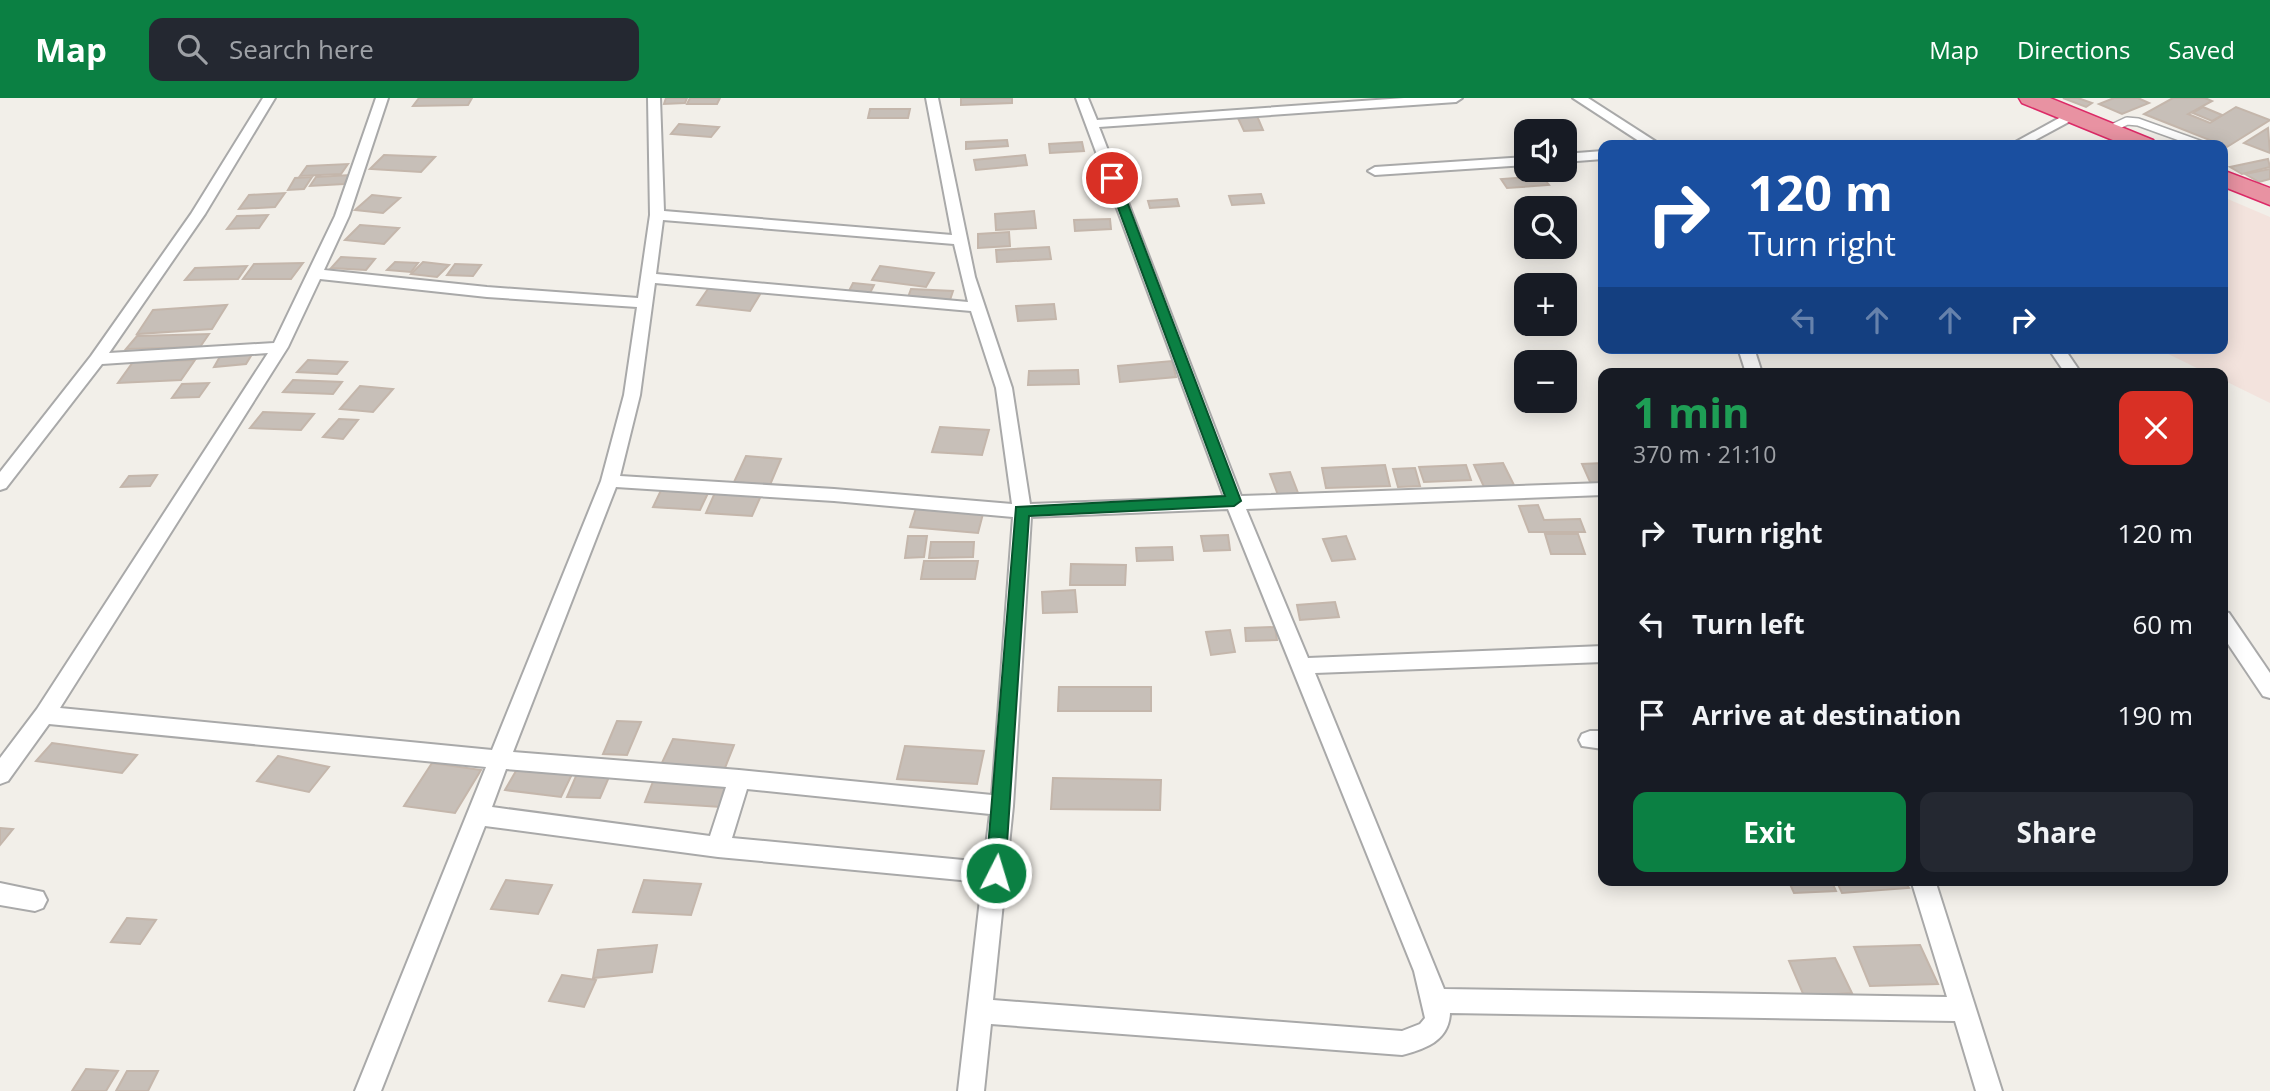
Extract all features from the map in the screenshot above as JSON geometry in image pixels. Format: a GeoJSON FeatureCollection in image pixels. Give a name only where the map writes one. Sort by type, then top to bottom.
{"type":"FeatureCollection","features":[{"type":"Feature","properties":{"kind":"highway"},"geometry":{"type":"LineString","coordinates":[[2030,98],[2133,140]]}},
{"type":"Feature","properties":{"kind":"highway"},"geometry":{"type":"LineString","coordinates":[[2228,180],[2270,197]]}},
{"type":"Feature","properties":{"kind":"street"},"geometry":{"type":"LineString","coordinates":[[0,484],[97,359],[198,215],[269,98]]}},
{"type":"Feature","properties":{"kind":"street"},"geometry":{"type":"LineString","coordinates":[[0,775],[44,715],[280,347],[342,216],[382,98]]}},
{"type":"Feature","properties":{"kind":"street"},"geometry":{"type":"LineString","coordinates":[[368,1091],[610,481],[632,395],[657,215],[654,98]]}},
{"type":"Feature","properties":{"kind":"street"},"geometry":{"type":"LineString","coordinates":[[932,98],[976,307],[1004,388],[1022,511],[1002,806],[971,1091]]}},
{"type":"Feature","properties":{"kind":"street"},"geometry":{"type":"LineString","coordinates":[[981,1011],[1402,1043],[1421,1039],[1435,1030],[1439,1020],[1426,971],[1234,501],[1082,98]]}},
{"type":"Feature","properties":{"kind":"street"},"geometry":{"type":"LineString","coordinates":[[1092,124],[1456,98]]}},
{"type":"Feature","properties":{"kind":"street"},"geometry":{"type":"LineString","coordinates":[[1579,98],[1646,140]]}},
{"type":"Feature","properties":{"kind":"street"},"geometry":{"type":"LineString","coordinates":[[2026,140],[2072,115]]}},
{"type":"Feature","properties":{"kind":"street"},"geometry":{"type":"LineString","coordinates":[[1577,157],[1598,155]]}},
{"type":"Feature","properties":{"kind":"street"},"geometry":{"type":"LineString","coordinates":[[1374,171],[1514,162]]}},
{"type":"Feature","properties":{"kind":"street"},"geometry":{"type":"LineString","coordinates":[[657,215],[960,240]]}},
{"type":"Feature","properties":{"kind":"street"},"geometry":{"type":"LineString","coordinates":[[316,274],[487,292],[644,303]]}},
{"type":"Feature","properties":{"kind":"street"},"geometry":{"type":"LineString","coordinates":[[649,278],[976,307]]}},
{"type":"Feature","properties":{"kind":"street"},"geometry":{"type":"LineString","coordinates":[[97,359],[280,347]]}},
{"type":"Feature","properties":{"kind":"street"},"geometry":{"type":"LineString","coordinates":[[610,481],[834,495],[1022,511],[1598,489]]}},
{"type":"Feature","properties":{"kind":"street"},"geometry":{"type":"LineString","coordinates":[[2228,627],[2270,690]]}},
{"type":"Feature","properties":{"kind":"street"},"geometry":{"type":"LineString","coordinates":[[1301,666],[1598,654]]}},
{"type":"Feature","properties":{"kind":"street"},"geometry":{"type":"LineString","coordinates":[[44,715],[1002,806]]}},
{"type":"Feature","properties":{"kind":"street"},"geometry":{"type":"LineString","coordinates":[[718,846],[739,779]]}},
{"type":"Feature","properties":{"kind":"street"},"geometry":{"type":"LineString","coordinates":[[477,814],[718,846],[996,873]]}},
{"type":"Feature","properties":{"kind":"street"},"geometry":{"type":"LineString","coordinates":[[1925,886],[1989,1091]]}},
{"type":"Feature","properties":{"kind":"street"},"geometry":{"type":"LineString","coordinates":[[0,894],[35,900]]}},
{"type":"Feature","properties":{"kind":"street"},"geometry":{"type":"LineString","coordinates":[[1435,1001],[1963,1009]]}},
{"type":"Feature","properties":{"kind":"lane"},"geometry":{"type":"LineString","coordinates":[[2108,130],[2127,121],[2138,122],[2188,140]]}},
{"type":"Feature","properties":{"kind":"shaded area"},"geometry":{"type":"Polygon","coordinates":[[[2228,199],[2270,217],[2270,403],[2228,382],[2228,368],[2197,368],[2168,354],[2228,354],[2228,199]]]}},
{"type":"Feature","properties":{"kind":"building"},"geometry":{"type":"Polygon","coordinates":[[[419,98],[472,98],[468,105],[413,106],[419,98]]]}},
{"type":"Feature","properties":{"kind":"building"},"geometry":{"type":"Polygon","coordinates":[[[666,98],[687,98],[685,103],[664,104],[666,98]]]}},
{"type":"Feature","properties":{"kind":"building"},"geometry":{"type":"Polygon","coordinates":[[[690,98],[720,98],[717,104],[687,104],[690,98]]]}},
{"type":"Feature","properties":{"kind":"building"},"geometry":{"type":"Polygon","coordinates":[[[961,98],[1012,98],[1012,103],[961,105],[961,98]]]}},
{"type":"Feature","properties":{"kind":"building"},"geometry":{"type":"Polygon","coordinates":[[[2063,98],[2078,98],[2092,103],[2086,107],[2063,98]]]}},
{"type":"Feature","properties":{"kind":"building"},"geometry":{"type":"Polygon","coordinates":[[[2114,98],[2138,98],[2149,103],[2122,114],[2099,104],[2114,98]]]}},
{"type":"Feature","properties":{"kind":"building"},"geometry":{"type":"Polygon","coordinates":[[[2173,98],[2205,98],[2212,101],[2188,114],[2210,123],[2236,107],[2270,120],[2228,146],[2228,140],[2209,140],[2144,114],[2173,98]]]}},
{"type":"Feature","properties":{"kind":"building"},"geometry":{"type":"Polygon","coordinates":[[[2203,107],[2222,115],[2212,121],[2193,113],[2203,107]]]}},
{"type":"Feature","properties":{"kind":"building"},"geometry":{"type":"Polygon","coordinates":[[[870,109],[910,109],[908,118],[868,118],[870,109]]]}},
{"type":"Feature","properties":{"kind":"building"},"geometry":{"type":"Polygon","coordinates":[[[1257,116],[1263,130],[1244,131],[1238,118],[1257,116]]]}},
{"type":"Feature","properties":{"kind":"building"},"geometry":{"type":"Polygon","coordinates":[[[679,124],[719,127],[711,137],[671,134],[679,124]]]}},
{"type":"Feature","properties":{"kind":"building"},"geometry":{"type":"Polygon","coordinates":[[[2268,128],[2270,153],[2244,143],[2268,128]]]}},
{"type":"Feature","properties":{"kind":"building"},"geometry":{"type":"Polygon","coordinates":[[[1007,140],[1008,146],[966,149],[966,142],[1007,140]]]}},
{"type":"Feature","properties":{"kind":"building"},"geometry":{"type":"Polygon","coordinates":[[[1082,142],[1084,151],[1050,153],[1049,144],[1082,142]]]}},
{"type":"Feature","properties":{"kind":"building"},"geometry":{"type":"Polygon","coordinates":[[[384,155],[435,157],[421,172],[370,169],[384,155]]]}},
{"type":"Feature","properties":{"kind":"building"},"geometry":{"type":"Polygon","coordinates":[[[1025,155],[1027,165],[976,170],[974,160],[1025,155]]]}},
{"type":"Feature","properties":{"kind":"building"},"geometry":{"type":"Polygon","coordinates":[[[2268,159],[2270,167],[2242,174],[2230,167],[2268,159]]]}},
{"type":"Feature","properties":{"kind":"building"},"geometry":{"type":"Polygon","coordinates":[[[348,164],[341,174],[300,176],[307,166],[348,164]]]}},
{"type":"Feature","properties":{"kind":"building"},"geometry":{"type":"Polygon","coordinates":[[[2270,169],[2270,179],[2259,182],[2245,174],[2270,169]]]}},
{"type":"Feature","properties":{"kind":"building"},"geometry":{"type":"Polygon","coordinates":[[[350,175],[344,184],[310,186],[316,177],[350,175]]]}},
{"type":"Feature","properties":{"kind":"building"},"geometry":{"type":"Polygon","coordinates":[[[312,177],[304,189],[288,190],[295,178],[312,177]]]}},
{"type":"Feature","properties":{"kind":"building"},"geometry":{"type":"Polygon","coordinates":[[[1514,178],[1514,182],[1547,182],[1549,185],[1507,188],[1501,179],[1514,178]]]}},
{"type":"Feature","properties":{"kind":"building"},"geometry":{"type":"Polygon","coordinates":[[[285,193],[275,207],[239,209],[249,195],[285,193]]]}},
{"type":"Feature","properties":{"kind":"building"},"geometry":{"type":"Polygon","coordinates":[[[1261,194],[1264,203],[1232,205],[1229,196],[1261,194]]]}},
{"type":"Feature","properties":{"kind":"building"},"geometry":{"type":"Polygon","coordinates":[[[372,195],[400,198],[383,213],[355,210],[372,195]]]}},
{"type":"Feature","properties":{"kind":"building"},"geometry":{"type":"Polygon","coordinates":[[[1177,199],[1179,206],[1150,208],[1148,201],[1177,199]]]}},
{"type":"Feature","properties":{"kind":"building"},"geometry":{"type":"Polygon","coordinates":[[[1034,211],[1036,228],[996,230],[995,214],[1034,211]]]}},
{"type":"Feature","properties":{"kind":"building"},"geometry":{"type":"Polygon","coordinates":[[[268,215],[259,228],[227,229],[237,216],[268,215]]]}},
{"type":"Feature","properties":{"kind":"building"},"geometry":{"type":"Polygon","coordinates":[[[1110,219],[1111,229],[1075,231],[1074,220],[1110,219]]]}},
{"type":"Feature","properties":{"kind":"building"},"geometry":{"type":"Polygon","coordinates":[[[360,225],[399,228],[384,244],[345,240],[360,225]]]}},
{"type":"Feature","properties":{"kind":"building"},"geometry":{"type":"Polygon","coordinates":[[[1009,232],[1010,246],[978,248],[978,234],[1009,232]]]}},
{"type":"Feature","properties":{"kind":"building"},"geometry":{"type":"Polygon","coordinates":[[[1049,247],[1051,259],[997,262],[996,250],[1049,247]]]}},
{"type":"Feature","properties":{"kind":"building"},"geometry":{"type":"Polygon","coordinates":[[[341,257],[375,259],[366,270],[331,268],[341,257]]]}},
{"type":"Feature","properties":{"kind":"building"},"geometry":{"type":"Polygon","coordinates":[[[395,262],[418,263],[411,272],[387,270],[395,262]]]}},
{"type":"Feature","properties":{"kind":"building"},"geometry":{"type":"Polygon","coordinates":[[[423,262],[449,265],[437,277],[411,274],[423,262]]]}},
{"type":"Feature","properties":{"kind":"building"},"geometry":{"type":"Polygon","coordinates":[[[303,263],[291,279],[243,279],[254,264],[303,263]]]}},
{"type":"Feature","properties":{"kind":"building"},"geometry":{"type":"Polygon","coordinates":[[[455,264],[481,265],[473,276],[447,275],[455,264]]]}},
{"type":"Feature","properties":{"kind":"building"},"geometry":{"type":"Polygon","coordinates":[[[247,266],[238,279],[185,280],[195,268],[247,266]]]}},
{"type":"Feature","properties":{"kind":"building"},"geometry":{"type":"Polygon","coordinates":[[[880,266],[934,273],[926,287],[872,280],[880,266]]]}},
{"type":"Feature","properties":{"kind":"building"},"geometry":{"type":"Polygon","coordinates":[[[853,283],[874,285],[869,295],[848,293],[853,283]]]}},
{"type":"Feature","properties":{"kind":"building"},"geometry":{"type":"Polygon","coordinates":[[[710,286],[762,291],[750,311],[697,305],[710,286]]]}},
{"type":"Feature","properties":{"kind":"building"},"geometry":{"type":"Polygon","coordinates":[[[911,289],[953,291],[949,303],[907,300],[911,289]]]}},
{"type":"Feature","properties":{"kind":"building"},"geometry":{"type":"Polygon","coordinates":[[[1054,304],[1056,319],[1018,321],[1016,306],[1054,304]]]}},
{"type":"Feature","properties":{"kind":"building"},"geometry":{"type":"Polygon","coordinates":[[[227,305],[212,329],[137,334],[153,310],[227,305]]]}},
{"type":"Feature","properties":{"kind":"building"},"geometry":{"type":"Polygon","coordinates":[[[209,334],[200,347],[126,349],[137,336],[209,334]]]}},
{"type":"Feature","properties":{"kind":"building"},"geometry":{"type":"Polygon","coordinates":[[[254,351],[246,364],[214,367],[222,353],[254,351]]]}},
{"type":"Feature","properties":{"kind":"building"},"geometry":{"type":"Polygon","coordinates":[[[195,360],[181,380],[118,383],[133,362],[195,360]]]}},
{"type":"Feature","properties":{"kind":"building"},"geometry":{"type":"Polygon","coordinates":[[[308,360],[347,362],[337,374],[297,372],[308,360]]]}},
{"type":"Feature","properties":{"kind":"building"},"geometry":{"type":"Polygon","coordinates":[[[1172,361],[1176,377],[1120,382],[1118,366],[1172,361]]]}},
{"type":"Feature","properties":{"kind":"building"},"geometry":{"type":"Polygon","coordinates":[[[1078,370],[1079,384],[1028,385],[1029,371],[1078,370]]]}},
{"type":"Feature","properties":{"kind":"building"},"geometry":{"type":"Polygon","coordinates":[[[293,380],[342,382],[333,394],[283,392],[293,380]]]}},
{"type":"Feature","properties":{"kind":"building"},"geometry":{"type":"Polygon","coordinates":[[[209,383],[199,397],[172,398],[182,384],[209,383]]]}},
{"type":"Feature","properties":{"kind":"building"},"geometry":{"type":"Polygon","coordinates":[[[360,386],[393,389],[373,412],[340,409],[360,386]]]}},
{"type":"Feature","properties":{"kind":"building"},"geometry":{"type":"Polygon","coordinates":[[[263,412],[314,414],[301,430],[250,428],[263,412]]]}},
{"type":"Feature","properties":{"kind":"building"},"geometry":{"type":"Polygon","coordinates":[[[339,419],[358,420],[343,439],[323,437],[339,419]]]}},
{"type":"Feature","properties":{"kind":"building"},"geometry":{"type":"Polygon","coordinates":[[[940,427],[989,430],[982,455],[932,452],[940,427]]]}},
{"type":"Feature","properties":{"kind":"building"},"geometry":{"type":"Polygon","coordinates":[[[746,456],[781,459],[770,485],[734,482],[746,456]]]}},
{"type":"Feature","properties":{"kind":"building"},"geometry":{"type":"Polygon","coordinates":[[[1503,463],[1514,485],[1484,487],[1474,465],[1503,463]]]}},
{"type":"Feature","properties":{"kind":"building"},"geometry":{"type":"Polygon","coordinates":[[[1598,463],[1598,484],[1591,484],[1582,464],[1598,463]]]}},
{"type":"Feature","properties":{"kind":"building"},"geometry":{"type":"Polygon","coordinates":[[[1385,465],[1390,486],[1326,488],[1322,468],[1385,465]]]}},
{"type":"Feature","properties":{"kind":"building"},"geometry":{"type":"Polygon","coordinates":[[[1466,465],[1471,480],[1424,482],[1419,467],[1466,465]]]}},
{"type":"Feature","properties":{"kind":"building"},"geometry":{"type":"Polygon","coordinates":[[[1415,468],[1420,486],[1398,487],[1393,469],[1415,468]]]}},
{"type":"Feature","properties":{"kind":"building"},"geometry":{"type":"Polygon","coordinates":[[[1290,472],[1298,493],[1278,495],[1270,474],[1290,472]]]}},
{"type":"Feature","properties":{"kind":"building"},"geometry":{"type":"Polygon","coordinates":[[[157,475],[150,486],[121,487],[129,476],[157,475]]]}},
{"type":"Feature","properties":{"kind":"building"},"geometry":{"type":"Polygon","coordinates":[[[663,486],[710,489],[700,510],[653,507],[663,486]]]}},
{"type":"Feature","properties":{"kind":"building"},"geometry":{"type":"Polygon","coordinates":[[[717,488],[763,491],[752,516],[706,513],[717,488]]]}},
{"type":"Feature","properties":{"kind":"building"},"geometry":{"type":"Polygon","coordinates":[[[917,505],[984,510],[978,533],[910,527],[917,505]]]}},
{"type":"Feature","properties":{"kind":"building"},"geometry":{"type":"Polygon","coordinates":[[[1538,505],[1544,520],[1580,519],[1585,532],[1529,532],[1519,506],[1538,505]]]}},
{"type":"Feature","properties":{"kind":"building"},"geometry":{"type":"Polygon","coordinates":[[[1545,534],[1578,534],[1585,554],[1551,554],[1545,534]]]}},
{"type":"Feature","properties":{"kind":"building"},"geometry":{"type":"Polygon","coordinates":[[[1228,535],[1230,550],[1204,551],[1201,536],[1228,535]]]}},
{"type":"Feature","properties":{"kind":"building"},"geometry":{"type":"Polygon","coordinates":[[[908,536],[927,536],[924,557],[905,558],[908,536]]]}},
{"type":"Feature","properties":{"kind":"building"},"geometry":{"type":"Polygon","coordinates":[[[1346,536],[1355,559],[1332,561],[1323,539],[1346,536]]]}},
{"type":"Feature","properties":{"kind":"building"},"geometry":{"type":"Polygon","coordinates":[[[931,542],[974,542],[973,557],[929,558],[931,542]]]}},
{"type":"Feature","properties":{"kind":"building"},"geometry":{"type":"Polygon","coordinates":[[[1172,547],[1173,560],[1137,561],[1136,548],[1172,547]]]}},
{"type":"Feature","properties":{"kind":"building"},"geometry":{"type":"Polygon","coordinates":[[[924,561],[978,561],[975,579],[921,579],[924,561]]]}},
{"type":"Feature","properties":{"kind":"building"},"geometry":{"type":"Polygon","coordinates":[[[1071,564],[1126,565],[1125,585],[1070,585],[1071,564]]]}},
{"type":"Feature","properties":{"kind":"building"},"geometry":{"type":"Polygon","coordinates":[[[1075,590],[1077,612],[1043,613],[1042,592],[1075,590]]]}},
{"type":"Feature","properties":{"kind":"building"},"geometry":{"type":"Polygon","coordinates":[[[1335,602],[1339,617],[1300,620],[1297,605],[1335,602]]]}},
{"type":"Feature","properties":{"kind":"building"},"geometry":{"type":"Polygon","coordinates":[[[1275,627],[1277,640],[1246,641],[1245,628],[1275,627]]]}},
{"type":"Feature","properties":{"kind":"building"},"geometry":{"type":"Polygon","coordinates":[[[1230,630],[1235,652],[1211,655],[1206,632],[1230,630]]]}},
{"type":"Feature","properties":{"kind":"building"},"geometry":{"type":"Polygon","coordinates":[[[1059,687],[1151,687],[1151,711],[1058,711],[1059,687]]]}},
{"type":"Feature","properties":{"kind":"building"},"geometry":{"type":"Polygon","coordinates":[[[617,721],[641,722],[627,755],[603,754],[617,721]]]}},
{"type":"Feature","properties":{"kind":"building"},"geometry":{"type":"Polygon","coordinates":[[[673,739],[734,745],[723,773],[660,767],[673,739]]]}},
{"type":"Feature","properties":{"kind":"building"},"geometry":{"type":"Polygon","coordinates":[[[52,743],[137,755],[122,773],[36,761],[52,743]]]}},
{"type":"Feature","properties":{"kind":"building"},"geometry":{"type":"Polygon","coordinates":[[[905,746],[984,751],[977,784],[897,779],[905,746]]]}},
{"type":"Feature","properties":{"kind":"building"},"geometry":{"type":"Polygon","coordinates":[[[278,756],[329,767],[309,792],[257,781],[278,756]]]}},
{"type":"Feature","properties":{"kind":"building"},"geometry":{"type":"Polygon","coordinates":[[[432,763],[481,770],[455,813],[404,806],[432,763]]]}},
{"type":"Feature","properties":{"kind":"building"},"geometry":{"type":"Polygon","coordinates":[[[520,764],[574,770],[561,797],[505,790],[520,764]]]}},
{"type":"Feature","properties":{"kind":"building"},"geometry":{"type":"Polygon","coordinates":[[[579,769],[612,770],[600,798],[567,797],[579,769]]]}},
{"type":"Feature","properties":{"kind":"building"},"geometry":{"type":"Polygon","coordinates":[[[656,774],[731,779],[721,807],[645,802],[656,774]]]}},
{"type":"Feature","properties":{"kind":"building"},"geometry":{"type":"Polygon","coordinates":[[[1053,778],[1161,780],[1160,810],[1051,809],[1053,778]]]}},
{"type":"Feature","properties":{"kind":"building"},"geometry":{"type":"Polygon","coordinates":[[[0,828],[13,829],[0,845],[0,828]]]}},
{"type":"Feature","properties":{"kind":"building"},"geometry":{"type":"Polygon","coordinates":[[[506,880],[552,885],[538,914],[491,909],[506,880]]]}},
{"type":"Feature","properties":{"kind":"building"},"geometry":{"type":"Polygon","coordinates":[[[644,880],[701,884],[691,915],[633,912],[644,880]]]}},
{"type":"Feature","properties":{"kind":"building"},"geometry":{"type":"Polygon","coordinates":[[[1791,886],[1834,886],[1836,891],[1794,893],[1791,886]]]}},
{"type":"Feature","properties":{"kind":"building"},"geometry":{"type":"Polygon","coordinates":[[[1839,886],[1909,888],[1842,893],[1839,886]]]}},
{"type":"Feature","properties":{"kind":"building"},"geometry":{"type":"Polygon","coordinates":[[[127,918],[156,920],[140,944],[111,942],[127,918]]]}},
{"type":"Feature","properties":{"kind":"building"},"geometry":{"type":"Polygon","coordinates":[[[657,945],[652,972],[593,978],[598,950],[657,945]]]}},
{"type":"Feature","properties":{"kind":"building"},"geometry":{"type":"Polygon","coordinates":[[[1920,945],[1938,984],[1870,986],[1854,947],[1920,945]]]}},
{"type":"Feature","properties":{"kind":"building"},"geometry":{"type":"Polygon","coordinates":[[[1835,958],[1852,993],[1804,996],[1789,961],[1835,958]]]}},
{"type":"Feature","properties":{"kind":"building"},"geometry":{"type":"Polygon","coordinates":[[[562,975],[596,980],[584,1007],[549,1001],[562,975]]]}},
{"type":"Feature","properties":{"kind":"building"},"geometry":{"type":"Polygon","coordinates":[[[86,1069],[118,1071],[106,1091],[72,1091],[86,1069]]]}},
{"type":"Feature","properties":{"kind":"building"},"geometry":{"type":"Polygon","coordinates":[[[127,1071],[158,1071],[148,1091],[116,1091],[127,1071]]]}},
{"type":"Feature","properties":{"kind":"route"},"geometry":{"type":"LineString","coordinates":[[996,873],[1022,511],[1234,501],[1112,178]]}}]}
